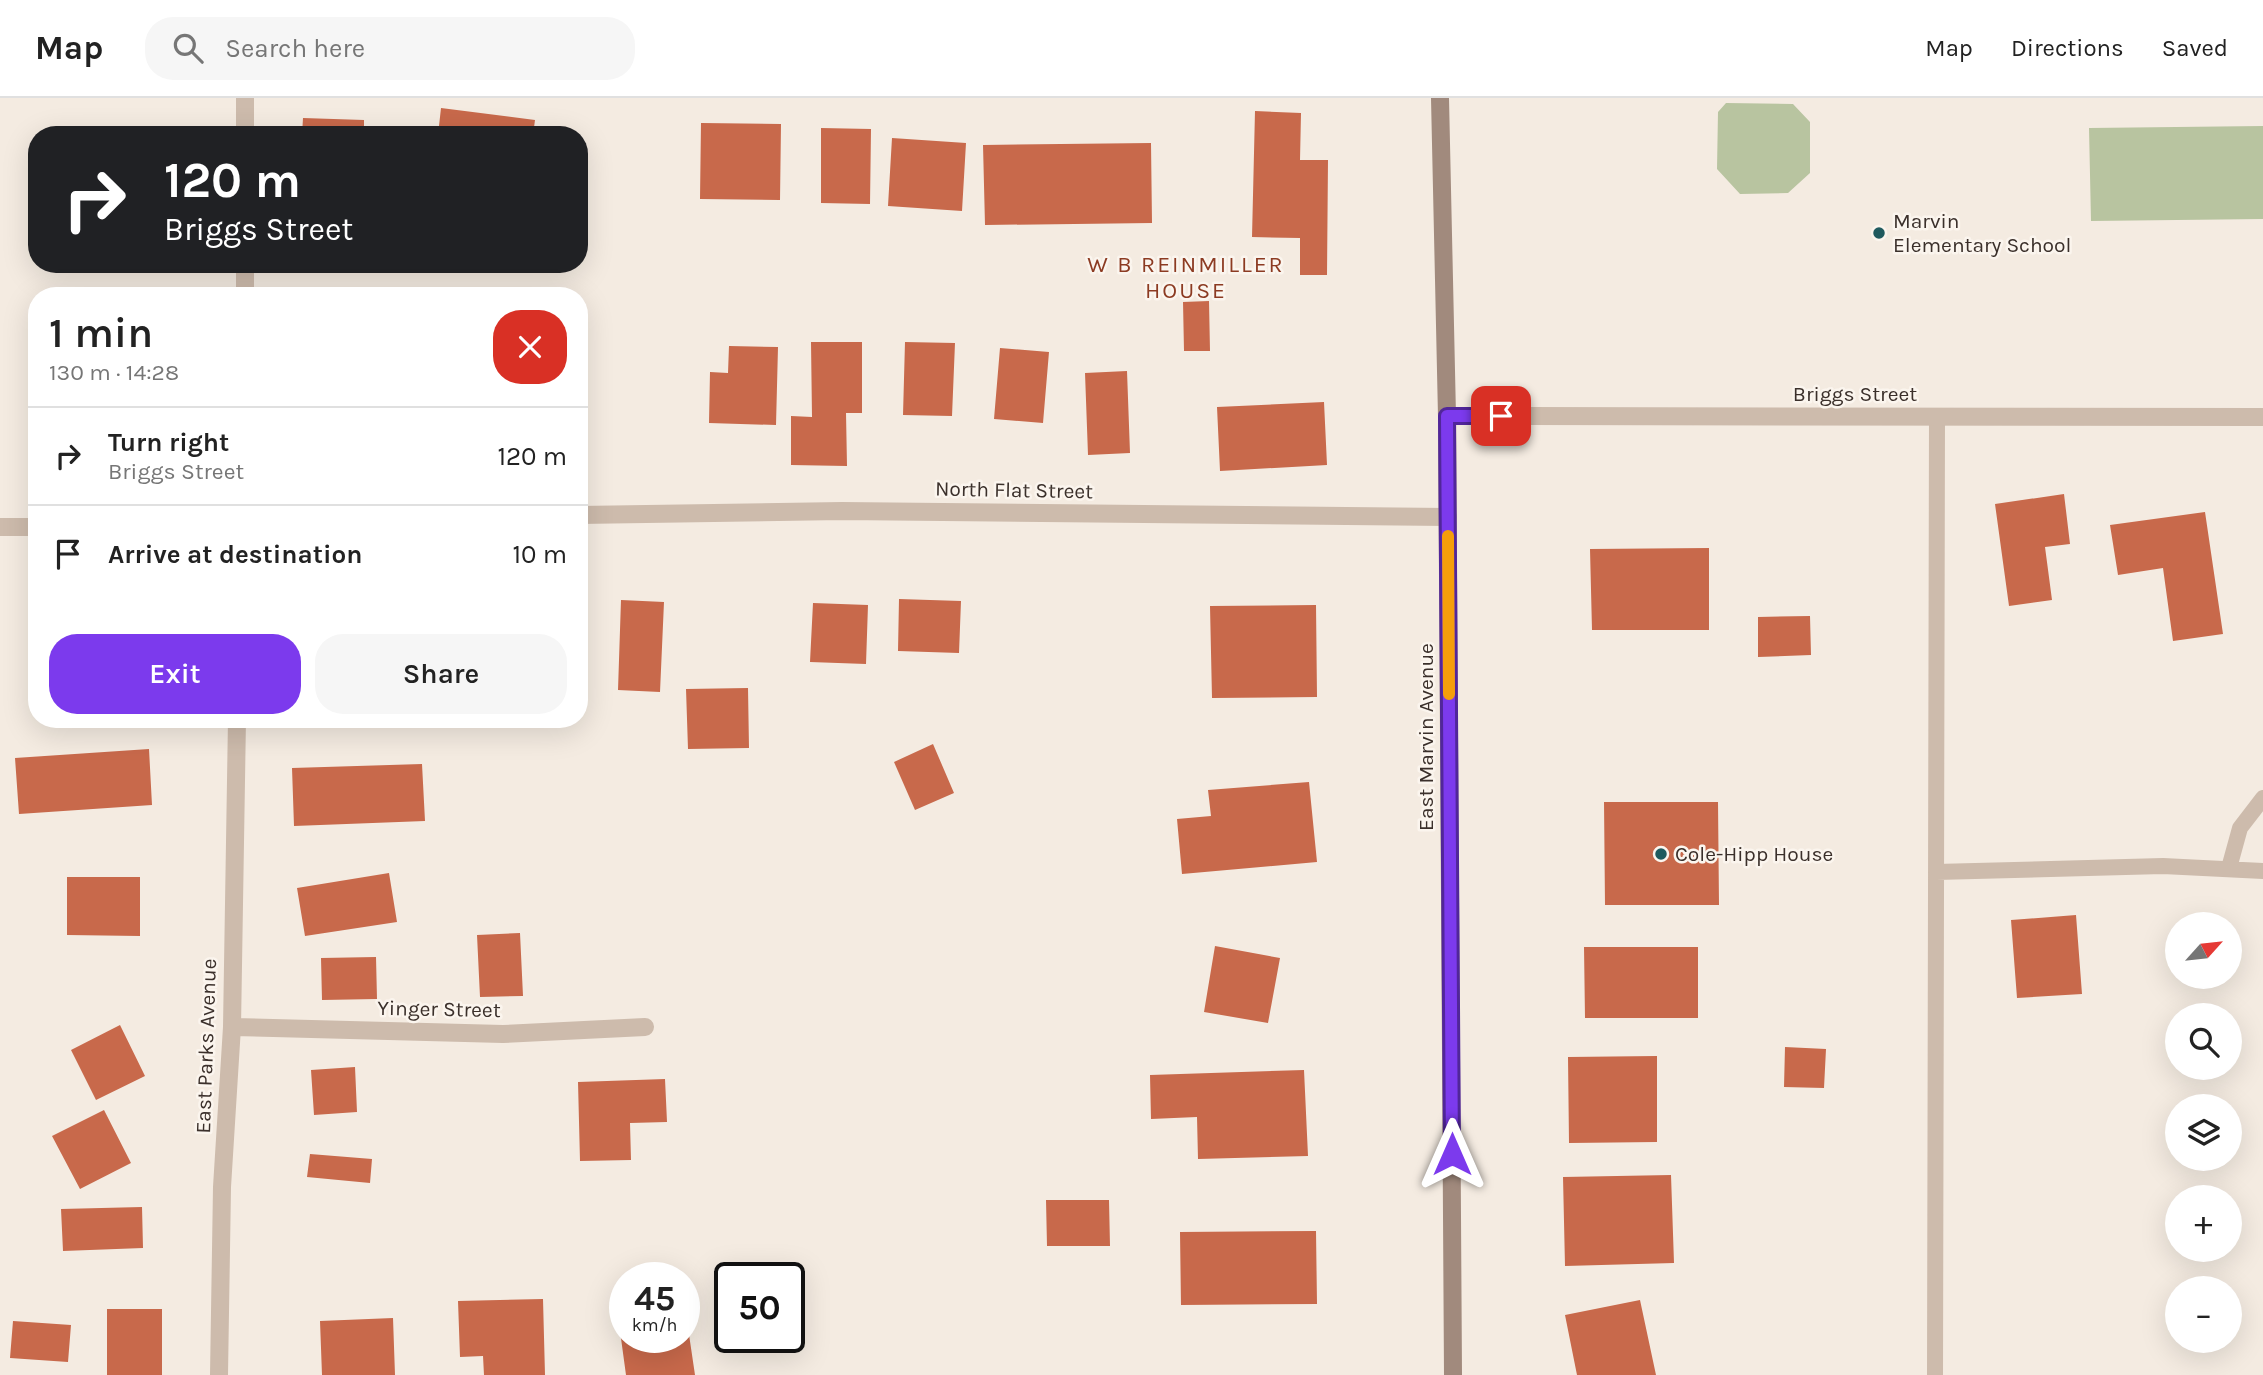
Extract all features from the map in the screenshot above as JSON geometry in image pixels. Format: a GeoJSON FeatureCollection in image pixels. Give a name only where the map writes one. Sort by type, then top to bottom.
{"type":"FeatureCollection","features":[{"type":"Feature","properties":{"kind":"main road","name":"East Marvin Avenue"},"geometry":{"type":"LineString","coordinates":[[1440,98],[1447,416],[1453,1375]]}},
{"type":"Feature","properties":{"kind":"street"},"geometry":{"type":"LineString","coordinates":[[245,98],[245,126]]}},
{"type":"Feature","properties":{"kind":"street","name":"Briggs Street"},"geometry":{"type":"LineString","coordinates":[[1447,416],[2263,417]]}},
{"type":"Feature","properties":{"kind":"street","name":"North Flat Street"},"geometry":{"type":"LineString","coordinates":[[588,515],[842,511],[1448,517]]}},
{"type":"Feature","properties":{"kind":"street"},"geometry":{"type":"LineString","coordinates":[[0,527],[28,527]]}},
{"type":"Feature","properties":{"kind":"street","name":"East Parks Avenue"},"geometry":{"type":"LineString","coordinates":[[219,1375],[222,1187],[232,1027],[236,728]]}},
{"type":"Feature","properties":{"kind":"street","name":"Yinger Street"},"geometry":{"type":"LineString","coordinates":[[232,1027],[503,1034],[646,1027]]}},
{"type":"Feature","properties":{"kind":"lane"},"geometry":{"type":"LineString","coordinates":[[1935,1375],[1937,417]]}},
{"type":"Feature","properties":{"kind":"lane"},"geometry":{"type":"LineString","coordinates":[[2229,868],[2240,828],[2263,798]]}},
{"type":"Feature","properties":{"kind":"lane"},"geometry":{"type":"LineString","coordinates":[[1936,872],[2163,866],[2263,871]]}},
{"type":"Feature","properties":{"kind":"green space"},"geometry":{"type":"Polygon","coordinates":[[[1726,103],[1793,104],[1810,122],[1810,173],[1788,193],[1740,194],[1717,169],[1718,112],[1726,103]]]}},
{"type":"Feature","properties":{"kind":"green space"},"geometry":{"type":"Polygon","coordinates":[[[2263,126],[2263,219],[2091,221],[2089,128],[2263,126]]]}},
{"type":"Feature","properties":{"kind":"building"},"geometry":{"type":"Polygon","coordinates":[[[441,108],[535,120],[534,126],[439,126],[441,108]]]}},
{"type":"Feature","properties":{"kind":"building"},"geometry":{"type":"Polygon","coordinates":[[[1255,111],[1301,113],[1300,160],[1328,160],[1327,275],[1300,275],[1300,238],[1252,237],[1255,111]]]}},
{"type":"Feature","properties":{"kind":"building"},"geometry":{"type":"Polygon","coordinates":[[[303,118],[364,120],[364,126],[303,126],[303,118]]]}},
{"type":"Feature","properties":{"kind":"building"},"geometry":{"type":"Polygon","coordinates":[[[701,123],[781,124],[780,200],[700,199],[701,123]]]}},
{"type":"Feature","properties":{"kind":"building"},"geometry":{"type":"Polygon","coordinates":[[[821,128],[871,129],[870,204],[821,203],[821,128]]]}},
{"type":"Feature","properties":{"kind":"building"},"geometry":{"type":"Polygon","coordinates":[[[892,138],[966,143],[962,211],[888,206],[892,138]]]}},
{"type":"Feature","properties":{"kind":"building"},"geometry":{"type":"Polygon","coordinates":[[[1151,143],[1152,223],[985,225],[983,145],[1151,143]]]}},
{"type":"Feature","properties":{"kind":"building"},"geometry":{"type":"Polygon","coordinates":[[[1209,301],[1210,351],[1184,351],[1183,302],[1209,301]]]}},
{"type":"Feature","properties":{"kind":"building"},"geometry":{"type":"Polygon","coordinates":[[[811,342],[862,342],[862,413],[846,413],[847,466],[791,465],[791,416],[812,417],[811,342]]]}},
{"type":"Feature","properties":{"kind":"building"},"geometry":{"type":"Polygon","coordinates":[[[905,342],[955,343],[952,416],[903,415],[905,342]]]}},
{"type":"Feature","properties":{"kind":"building"},"geometry":{"type":"Polygon","coordinates":[[[729,346],[778,347],[776,425],[709,423],[710,372],[728,373],[729,346]]]}},
{"type":"Feature","properties":{"kind":"building"},"geometry":{"type":"Polygon","coordinates":[[[1000,348],[1049,352],[1043,423],[994,419],[1000,348]]]}},
{"type":"Feature","properties":{"kind":"building"},"geometry":{"type":"Polygon","coordinates":[[[1127,371],[1130,453],[1088,455],[1085,373],[1127,371]]]}},
{"type":"Feature","properties":{"kind":"building"},"geometry":{"type":"Polygon","coordinates":[[[1324,402],[1327,465],[1220,471],[1217,407],[1324,402]]]}},
{"type":"Feature","properties":{"kind":"building"},"geometry":{"type":"Polygon","coordinates":[[[2064,494],[2070,544],[2045,547],[2052,600],[2009,606],[1995,504],[2064,494]]]}},
{"type":"Feature","properties":{"kind":"building"},"geometry":{"type":"Polygon","coordinates":[[[2205,512],[2223,634],[2173,641],[2163,568],[2118,575],[2110,525],[2205,512]]]}},
{"type":"Feature","properties":{"kind":"building"},"geometry":{"type":"Polygon","coordinates":[[[1709,548],[1709,630],[1592,630],[1590,549],[1709,548]]]}},
{"type":"Feature","properties":{"kind":"building"},"geometry":{"type":"Polygon","coordinates":[[[899,599],[961,601],[959,653],[898,651],[899,599]]]}},
{"type":"Feature","properties":{"kind":"building"},"geometry":{"type":"Polygon","coordinates":[[[621,600],[664,602],[660,692],[618,690],[621,600]]]}},
{"type":"Feature","properties":{"kind":"building"},"geometry":{"type":"Polygon","coordinates":[[[813,603],[868,605],[866,664],[810,662],[813,603]]]}},
{"type":"Feature","properties":{"kind":"building"},"geometry":{"type":"Polygon","coordinates":[[[1316,605],[1317,697],[1212,698],[1210,606],[1316,605]]]}},
{"type":"Feature","properties":{"kind":"building"},"geometry":{"type":"Polygon","coordinates":[[[1810,616],[1811,655],[1758,657],[1758,617],[1810,616]]]}},
{"type":"Feature","properties":{"kind":"building"},"geometry":{"type":"Polygon","coordinates":[[[748,688],[749,748],[688,749],[686,689],[748,688]]]}},
{"type":"Feature","properties":{"kind":"building"},"geometry":{"type":"Polygon","coordinates":[[[933,744],[954,793],[915,810],[894,762],[933,744]]]}},
{"type":"Feature","properties":{"kind":"building"},"geometry":{"type":"Polygon","coordinates":[[[149,749],[152,805],[19,814],[15,758],[149,749]]]}},
{"type":"Feature","properties":{"kind":"building"},"geometry":{"type":"Polygon","coordinates":[[[422,764],[425,821],[294,826],[292,768],[422,764]]]}},
{"type":"Feature","properties":{"kind":"building"},"geometry":{"type":"Polygon","coordinates":[[[1309,782],[1317,862],[1182,874],[1177,819],[1211,816],[1208,790],[1309,782]]]}},
{"type":"Feature","properties":{"kind":"building","name":"Cole-Hipp House"},"geometry":{"type":"Polygon","coordinates":[[[1604,802],[1718,802],[1719,905],[1605,905],[1604,802]]]}},
{"type":"Feature","properties":{"kind":"building"},"geometry":{"type":"Polygon","coordinates":[[[389,873],[397,922],[305,936],[297,888],[389,873]]]}},
{"type":"Feature","properties":{"kind":"building"},"geometry":{"type":"Polygon","coordinates":[[[67,877],[140,877],[140,936],[67,935],[67,877]]]}},
{"type":"Feature","properties":{"kind":"building"},"geometry":{"type":"Polygon","coordinates":[[[2076,915],[2082,994],[2017,998],[2011,920],[2076,915]]]}},
{"type":"Feature","properties":{"kind":"building"},"geometry":{"type":"Polygon","coordinates":[[[520,933],[523,996],[480,997],[477,935],[520,933]]]}},
{"type":"Feature","properties":{"kind":"building"},"geometry":{"type":"Polygon","coordinates":[[[1215,946],[1280,958],[1268,1023],[1204,1012],[1215,946]]]}},
{"type":"Feature","properties":{"kind":"building"},"geometry":{"type":"Polygon","coordinates":[[[1584,947],[1698,947],[1698,1018],[1585,1018],[1584,947]]]}},
{"type":"Feature","properties":{"kind":"building"},"geometry":{"type":"Polygon","coordinates":[[[376,957],[377,999],[322,1000],[321,958],[376,957]]]}},
{"type":"Feature","properties":{"kind":"building"},"geometry":{"type":"Polygon","coordinates":[[[120,1025],[145,1076],[96,1100],[71,1050],[120,1025]]]}},
{"type":"Feature","properties":{"kind":"building"},"geometry":{"type":"Polygon","coordinates":[[[1785,1047],[1826,1049],[1824,1088],[1784,1087],[1785,1047]]]}},
{"type":"Feature","properties":{"kind":"building"},"geometry":{"type":"Polygon","coordinates":[[[1657,1056],[1657,1142],[1569,1143],[1568,1057],[1657,1056]]]}},
{"type":"Feature","properties":{"kind":"building"},"geometry":{"type":"Polygon","coordinates":[[[355,1067],[357,1112],[314,1115],[311,1070],[355,1067]]]}},
{"type":"Feature","properties":{"kind":"building"},"geometry":{"type":"Polygon","coordinates":[[[1304,1070],[1308,1156],[1198,1159],[1197,1117],[1151,1119],[1150,1075],[1304,1070]]]}},
{"type":"Feature","properties":{"kind":"building"},"geometry":{"type":"Polygon","coordinates":[[[665,1079],[667,1122],[630,1123],[631,1160],[580,1161],[578,1082],[665,1079]]]}},
{"type":"Feature","properties":{"kind":"building"},"geometry":{"type":"Polygon","coordinates":[[[104,1110],[131,1163],[80,1189],[52,1136],[104,1110]]]}},
{"type":"Feature","properties":{"kind":"building"},"geometry":{"type":"Polygon","coordinates":[[[310,1154],[372,1159],[370,1183],[307,1177],[310,1154]]]}},
{"type":"Feature","properties":{"kind":"building"},"geometry":{"type":"Polygon","coordinates":[[[1671,1175],[1674,1263],[1565,1266],[1563,1177],[1671,1175]]]}},
{"type":"Feature","properties":{"kind":"building"},"geometry":{"type":"Polygon","coordinates":[[[1046,1200],[1109,1200],[1110,1246],[1047,1246],[1046,1200]]]}},
{"type":"Feature","properties":{"kind":"building"},"geometry":{"type":"Polygon","coordinates":[[[142,1207],[143,1248],[63,1251],[61,1209],[142,1207]]]}},
{"type":"Feature","properties":{"kind":"building"},"geometry":{"type":"Polygon","coordinates":[[[1316,1231],[1317,1304],[1181,1305],[1180,1232],[1316,1231]]]}},
{"type":"Feature","properties":{"kind":"building"},"geometry":{"type":"Polygon","coordinates":[[[543,1299],[545,1375],[484,1375],[483,1356],[460,1357],[458,1301],[543,1299]]]}},
{"type":"Feature","properties":{"kind":"building"},"geometry":{"type":"Polygon","coordinates":[[[1640,1300],[1656,1375],[1577,1375],[1565,1315],[1640,1300]]]}},
{"type":"Feature","properties":{"kind":"building"},"geometry":{"type":"Polygon","coordinates":[[[107,1309],[162,1309],[162,1375],[107,1375],[107,1309]]]}},
{"type":"Feature","properties":{"kind":"building"},"geometry":{"type":"Polygon","coordinates":[[[393,1318],[395,1375],[322,1375],[320,1321],[393,1318]]]}},
{"type":"Feature","properties":{"kind":"building"},"geometry":{"type":"Polygon","coordinates":[[[13,1321],[71,1325],[68,1362],[10,1358],[13,1321]]]}},
{"type":"Feature","properties":{"kind":"building"},"geometry":{"type":"Polygon","coordinates":[[[623,1353],[692,1353],[695,1375],[626,1375],[623,1353]]]}},
{"type":"Feature","properties":{"kind":"slow traffic"},"geometry":{"type":"LineString","coordinates":[[1448,536],[1449,694]]}},
{"type":"Feature","properties":{"kind":"place","name":"Marvin Elementary School"},"geometry":{"type":"Point","coordinates":[1879,233]}},
{"type":"Feature","properties":{"kind":"place","name":"Cole-Hipp House"},"geometry":{"type":"Point","coordinates":[1661,854]}},
{"type":"Feature","properties":{"kind":"district","name":"W B REINMILLER HOUSE"},"geometry":{"type":"Point","coordinates":[1186,277]}},
{"type":"Feature","properties":{"kind":"route"},"geometry":{"type":"LineString","coordinates":[[1452,1154],[1447,416],[1501,416]]}}]}
